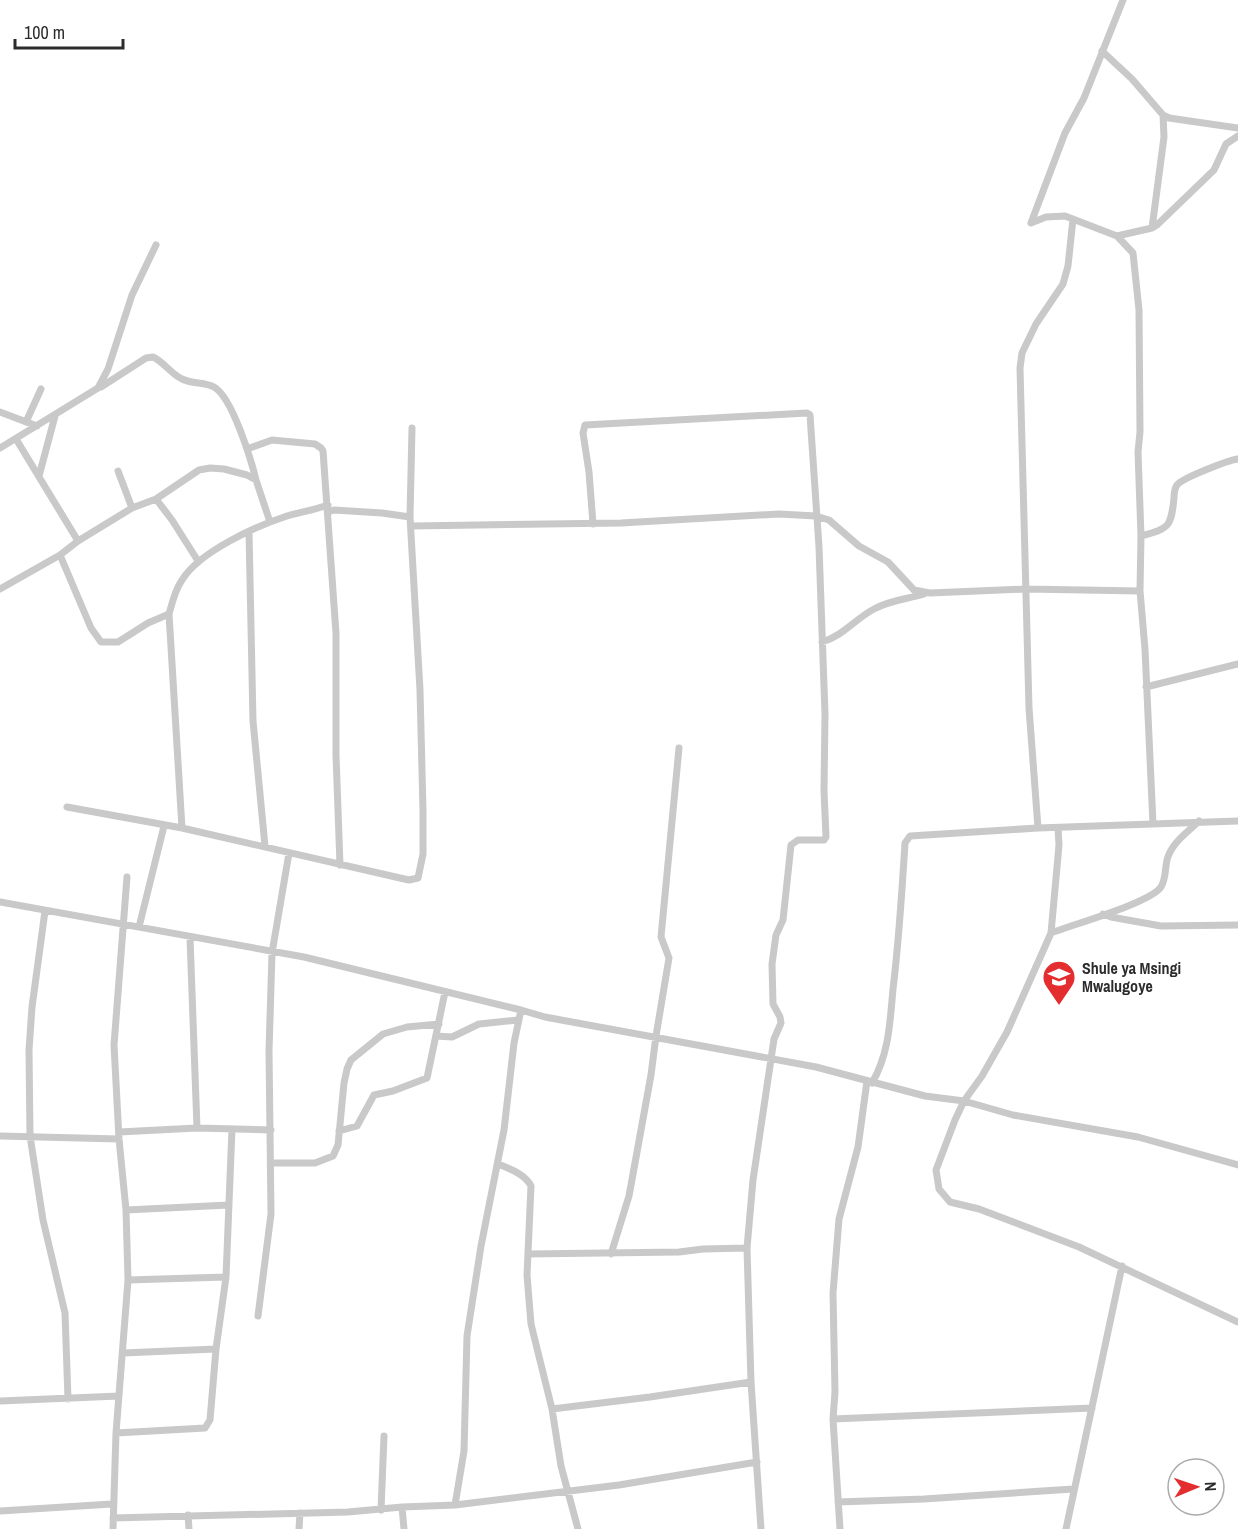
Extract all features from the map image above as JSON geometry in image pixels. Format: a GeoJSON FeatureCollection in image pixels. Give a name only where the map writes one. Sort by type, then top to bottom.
{"type":"FeatureCollection","features":[{"type":"Feature","properties":{"kind":"street"},"geometry":{"type":"LineString","coordinates":[[1124,0],[1084,98],[1065,133],[1031,223],[1057,215],[1073,219],[1117,236],[1134,255],[1139,310],[1140,591],[1153,824]]}},
{"type":"Feature","properties":{"kind":"street"},"geometry":{"type":"LineString","coordinates":[[1102,51],[1132,79],[1163,114],[1179,120],[1238,128]]}},
{"type":"Feature","properties":{"kind":"street"},"geometry":{"type":"LineString","coordinates":[[1152,228],[1164,137],[1163,114]]}},
{"type":"Feature","properties":{"kind":"street"},"geometry":{"type":"LineString","coordinates":[[1117,236],[1152,228],[1214,170],[1224,147],[1238,136]]}},
{"type":"Feature","properties":{"kind":"street"},"geometry":{"type":"LineString","coordinates":[[1038,828],[1029,708],[1020,361],[1036,324],[1063,284],[1068,266],[1073,219]]}},
{"type":"Feature","properties":{"kind":"street"},"geometry":{"type":"LineString","coordinates":[[98,388],[108,369],[132,295],[156,245]]}},
{"type":"Feature","properties":{"kind":"street"},"geometry":{"type":"LineString","coordinates":[[0,448],[146,358],[156,358],[184,380],[217,388],[230,409],[248,449],[270,522]]}},
{"type":"Feature","properties":{"kind":"street"},"geometry":{"type":"LineString","coordinates":[[26,422],[41,389]]}},
{"type":"Feature","properties":{"kind":"street"},"geometry":{"type":"LineString","coordinates":[[0,412],[37,426]]}},
{"type":"Feature","properties":{"kind":"street"},"geometry":{"type":"LineString","coordinates":[[593,524],[583,433],[585,425],[807,413],[811,418],[822,642],[826,838],[798,840],[791,845],[783,920],[776,934],[772,964],[773,1004],[781,1023],[774,1039],[753,1180],[747,1248],[751,1382],[761,1529]]}},
{"type":"Feature","properties":{"kind":"street"},"geometry":{"type":"LineString","coordinates":[[39,476],[55,416]]}},
{"type":"Feature","properties":{"kind":"street"},"geometry":{"type":"LineString","coordinates":[[67,807],[182,828],[409,880],[418,879],[423,854],[423,811],[420,690],[410,517],[411,428]]}},
{"type":"Feature","properties":{"kind":"street"},"geometry":{"type":"LineString","coordinates":[[16,439],[78,541]]}},
{"type":"Feature","properties":{"kind":"street"},"geometry":{"type":"LineString","coordinates":[[248,449],[272,440],[319,446],[323,451],[336,633],[336,755],[340,865]]}},
{"type":"Feature","properties":{"kind":"street"},"geometry":{"type":"LineString","coordinates":[[1141,536],[1163,529],[1169,523],[1173,513],[1175,490],[1180,482],[1221,462],[1238,459]]}},
{"type":"Feature","properties":{"kind":"street"},"geometry":{"type":"LineString","coordinates":[[0,589],[60,555],[78,541],[132,508],[156,499],[199,470],[224,469],[247,475],[256,480]]}},
{"type":"Feature","properties":{"kind":"street"},"geometry":{"type":"LineString","coordinates":[[118,471],[132,508]]}},
{"type":"Feature","properties":{"kind":"street"},"geometry":{"type":"LineString","coordinates":[[156,499],[198,561]]}},
{"type":"Feature","properties":{"kind":"street"},"geometry":{"type":"LineString","coordinates":[[182,828],[169,614],[181,581],[198,561],[270,522],[328,508],[410,517]]}},
{"type":"Feature","properties":{"kind":"street"},"geometry":{"type":"LineString","coordinates":[[412,526],[593,524],[779,514],[816,516],[830,520],[859,546],[888,562],[914,590],[927,593]]}},
{"type":"Feature","properties":{"kind":"street"},"geometry":{"type":"LineString","coordinates":[[249,532],[253,721],[265,846]]}},
{"type":"Feature","properties":{"kind":"street"},"geometry":{"type":"LineString","coordinates":[[60,555],[89,622],[101,642],[118,642],[148,623],[169,614]]}},
{"type":"Feature","properties":{"kind":"street"},"geometry":{"type":"LineString","coordinates":[[822,642],[838,637],[860,617],[884,604],[927,593],[1026,589],[1140,591]]}},
{"type":"Feature","properties":{"kind":"street"},"geometry":{"type":"LineString","coordinates":[[1146,687],[1238,664]]}},
{"type":"Feature","properties":{"kind":"street"},"geometry":{"type":"LineString","coordinates":[[610,1254],[629,1196],[669,957],[661,937],[680,748]]}},
{"type":"Feature","properties":{"kind":"street"},"geometry":{"type":"LineString","coordinates":[[1051,933],[1139,902],[1155,893],[1163,884],[1170,851],[1180,838],[1199,821]]}},
{"type":"Feature","properties":{"kind":"street"},"geometry":{"type":"LineString","coordinates":[[840,1529],[834,1419],[832,1293],[836,1249],[839,1220],[858,1147],[869,1082],[884,1060],[887,1043],[899,943],[907,838],[923,834],[1038,828],[1238,821]]}},
{"type":"Feature","properties":{"kind":"street"},"geometry":{"type":"LineString","coordinates":[[139,927],[164,825]]}},
{"type":"Feature","properties":{"kind":"street"},"geometry":{"type":"LineString","coordinates":[[1058,828],[1059,844],[1051,933],[1007,1032],[982,1076],[964,1101],[939,1158],[936,1180],[944,1197],[950,1202],[978,1209],[1079,1246],[1238,1322]]}},
{"type":"Feature","properties":{"kind":"street"},"geometry":{"type":"LineString","coordinates":[[258,1316],[268,1243],[272,1163],[269,1051],[272,953],[289,854]]}},
{"type":"Feature","properties":{"kind":"street"},"geometry":{"type":"LineString","coordinates":[[112,1529],[116,1433],[128,1280],[126,1210],[114,1045],[127,877]]}},
{"type":"Feature","properties":{"kind":"street"},"geometry":{"type":"LineString","coordinates":[[0,902],[339,965],[545,1017],[816,1067],[924,1096],[964,1101],[1013,1115],[1138,1137],[1238,1165]]}},
{"type":"Feature","properties":{"kind":"street"},"geometry":{"type":"LineString","coordinates":[[45,911],[31,1028],[30,1136],[43,1220],[65,1313],[68,1399]]}},
{"type":"Feature","properties":{"kind":"street"},"geometry":{"type":"LineString","coordinates":[[1103,914],[1161,926],[1238,925]]}},
{"type":"Feature","properties":{"kind":"street"},"geometry":{"type":"LineString","coordinates":[[190,938],[198,1128]]}},
{"type":"Feature","properties":{"kind":"street"},"geometry":{"type":"LineString","coordinates":[[339,1131],[357,1125],[374,1095],[393,1091],[427,1078],[445,992]]}},
{"type":"Feature","properties":{"kind":"street"},"geometry":{"type":"LineString","coordinates":[[455,1505],[464,1451],[468,1336],[481,1246],[498,1164],[521,1010]]}},
{"type":"Feature","properties":{"kind":"street"},"geometry":{"type":"LineString","coordinates":[[436,1036],[452,1037],[479,1024],[518,1020]]}},
{"type":"Feature","properties":{"kind":"street"},"geometry":{"type":"LineString","coordinates":[[272,1163],[324,1161],[333,1156],[336,1152],[344,1083],[351,1060],[382,1034],[407,1027],[439,1024]]}},
{"type":"Feature","properties":{"kind":"street"},"geometry":{"type":"LineString","coordinates":[[0,1136],[119,1136],[198,1128],[271,1130]]}},
{"type":"Feature","properties":{"kind":"street"},"geometry":{"type":"LineString","coordinates":[[116,1433],[205,1428],[210,1420],[216,1348],[226,1277],[232,1129]]}},
{"type":"Feature","properties":{"kind":"street"},"geometry":{"type":"LineString","coordinates":[[498,1164],[519,1174],[531,1186],[527,1296],[567,1491],[578,1529]]}},
{"type":"Feature","properties":{"kind":"street"},"geometry":{"type":"LineString","coordinates":[[126,1210],[229,1204]]}},
{"type":"Feature","properties":{"kind":"street"},"geometry":{"type":"LineString","coordinates":[[528,1254],[610,1254],[747,1248]]}},
{"type":"Feature","properties":{"kind":"street"},"geometry":{"type":"LineString","coordinates":[[1066,1529],[1122,1266]]}},
{"type":"Feature","properties":{"kind":"street"},"geometry":{"type":"LineString","coordinates":[[128,1280],[226,1277]]}},
{"type":"Feature","properties":{"kind":"street"},"geometry":{"type":"LineString","coordinates":[[123,1353],[216,1348]]}},
{"type":"Feature","properties":{"kind":"street"},"geometry":{"type":"LineString","coordinates":[[552,1409],[751,1382]]}},
{"type":"Feature","properties":{"kind":"street"},"geometry":{"type":"LineString","coordinates":[[0,1401],[119,1396]]}},
{"type":"Feature","properties":{"kind":"street"},"geometry":{"type":"LineString","coordinates":[[834,1419],[1092,1408]]}},
{"type":"Feature","properties":{"kind":"street"},"geometry":{"type":"LineString","coordinates":[[381,1510],[384,1436]]}},
{"type":"Feature","properties":{"kind":"street"},"geometry":{"type":"LineString","coordinates":[[113,1518],[381,1510],[455,1505],[674,1476],[757,1462]]}},
{"type":"Feature","properties":{"kind":"street"},"geometry":{"type":"LineString","coordinates":[[838,1502],[924,1499],[1073,1488]]}},
{"type":"Feature","properties":{"kind":"street"},"geometry":{"type":"LineString","coordinates":[[0,1511],[112,1504]]}},
{"type":"Feature","properties":{"kind":"street"},"geometry":{"type":"LineString","coordinates":[[402,1507],[404,1529]]}},
{"type":"Feature","properties":{"kind":"street"},"geometry":{"type":"LineString","coordinates":[[299,1529],[300,1512]]}},
{"type":"Feature","properties":{"kind":"street"},"geometry":{"type":"LineString","coordinates":[[188,1515],[189,1529]]}},
{"type":"Feature","properties":{"kind":"place","name":"Shule ya Msingi Mwalugoye"},"geometry":{"type":"Point","coordinates":[1059,1006]}}]}
